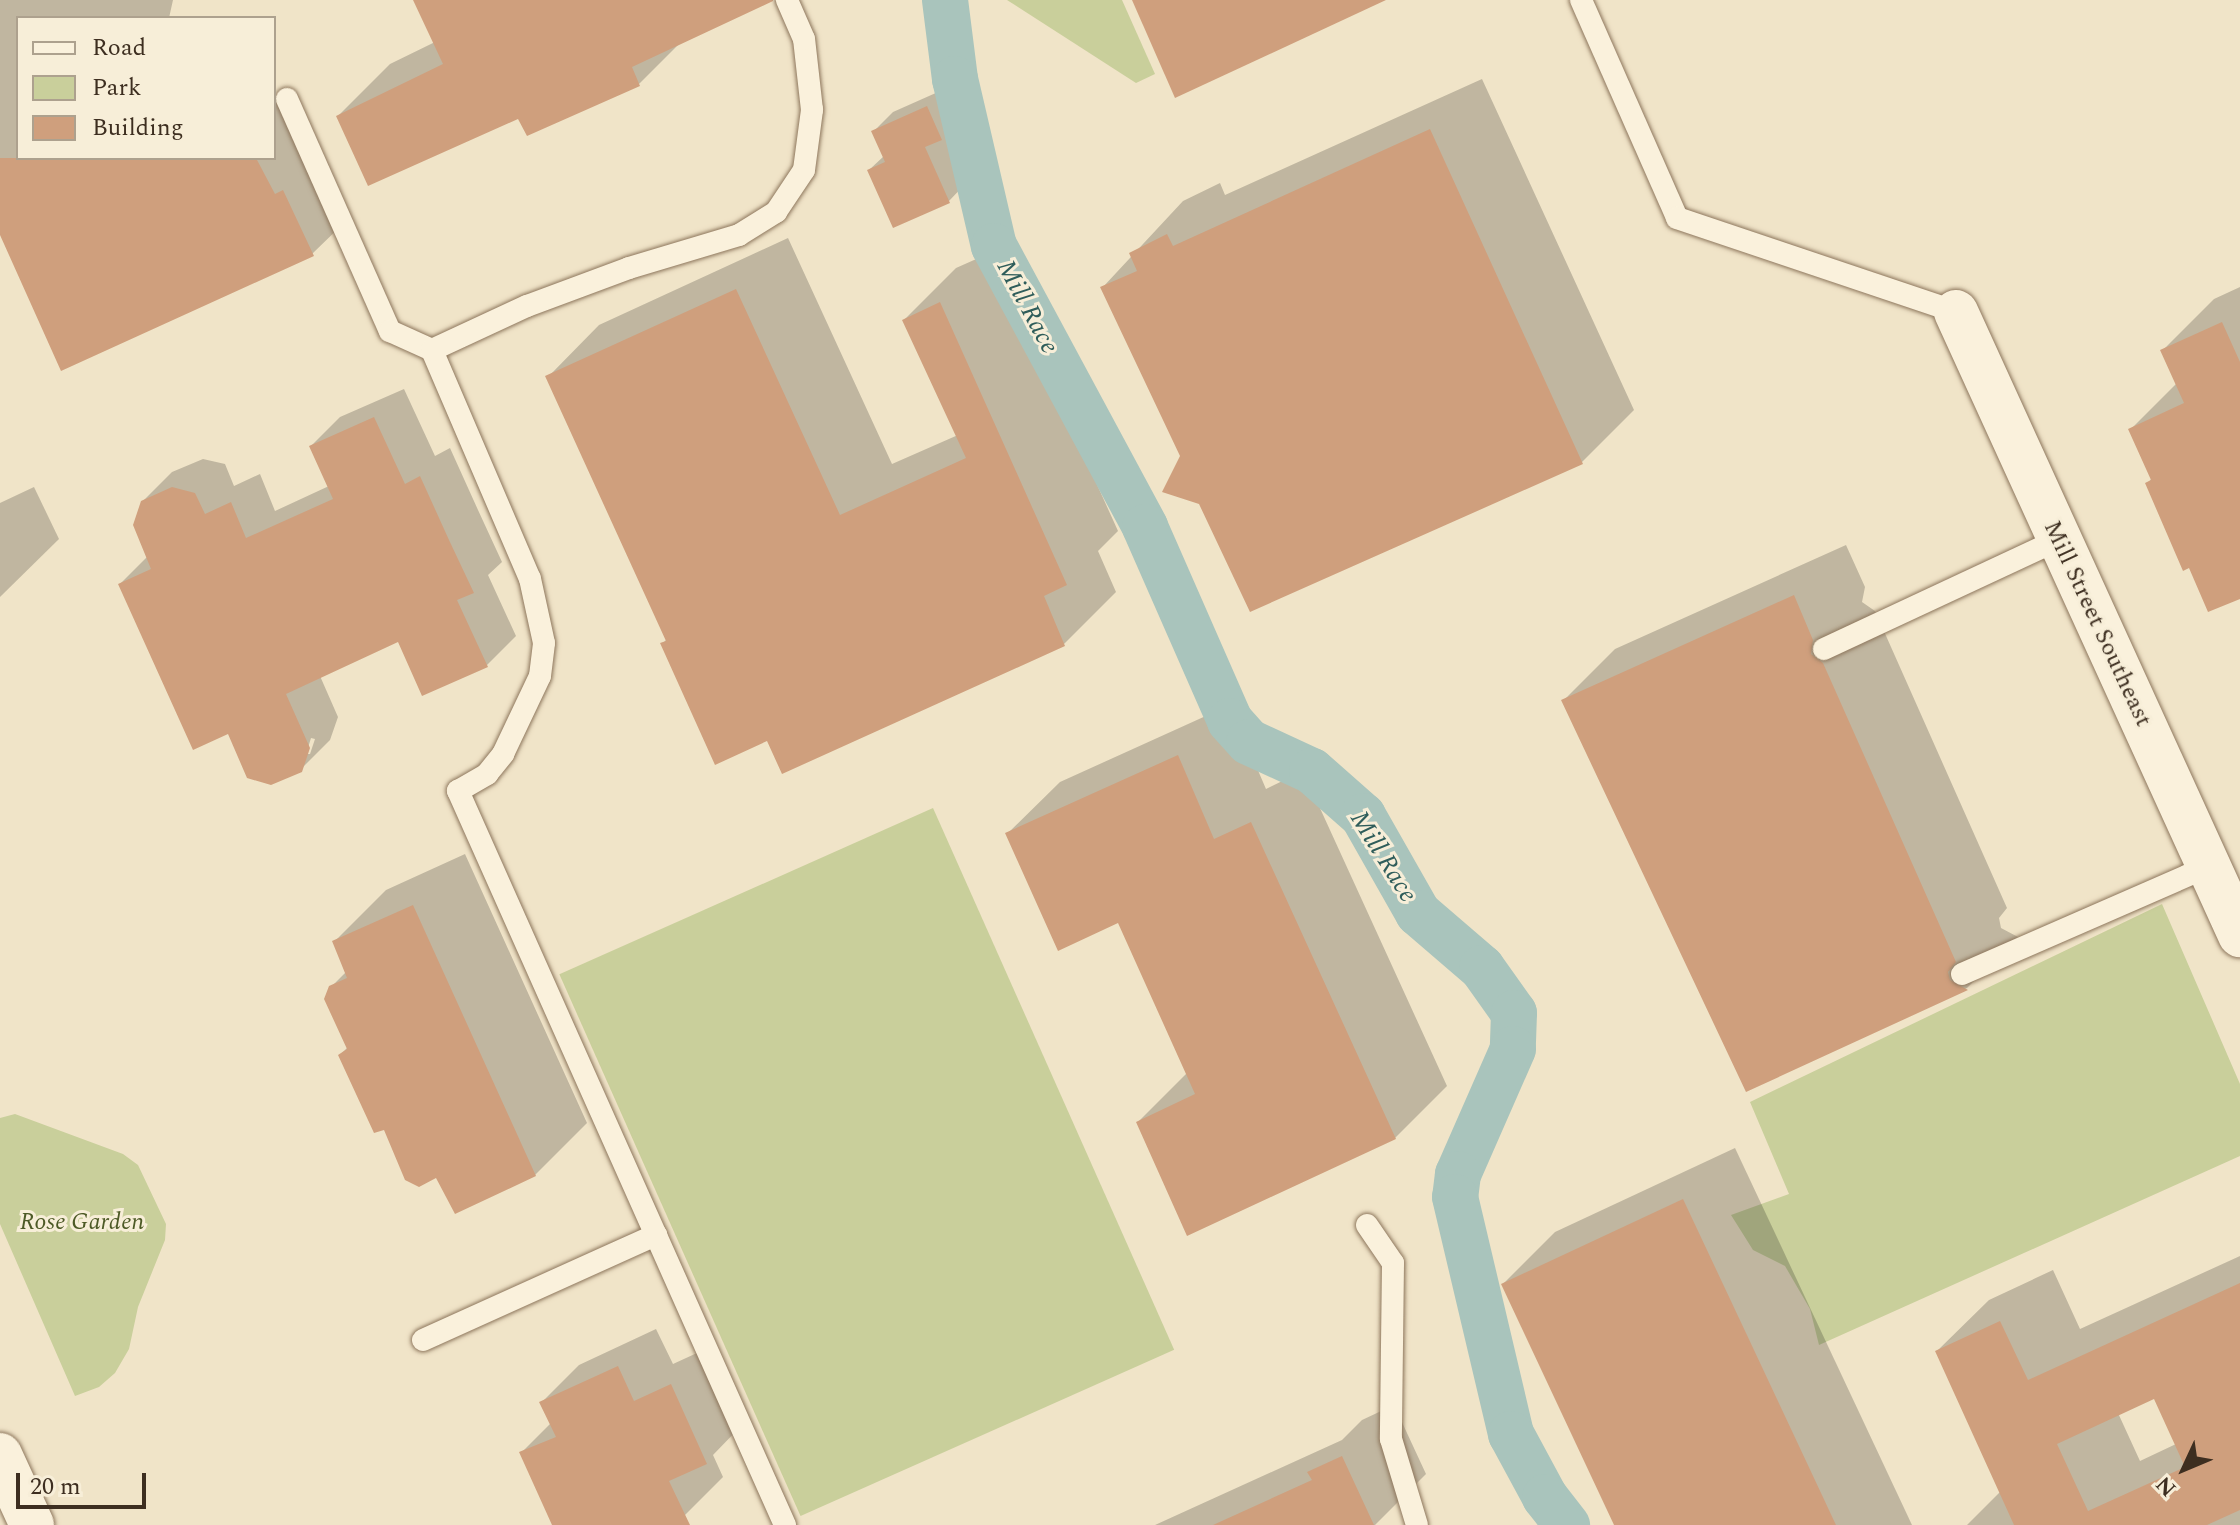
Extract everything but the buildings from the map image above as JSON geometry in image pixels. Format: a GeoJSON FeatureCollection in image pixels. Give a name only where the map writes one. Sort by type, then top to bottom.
{"type":"FeatureCollection","features":[{"type":"Feature","properties":{"kind":"street","name":"Mill Street Southeast"},"geometry":{"type":"LineString","coordinates":[[1956,312],[2240,935]]}},
{"type":"Feature","properties":{"kind":"street"},"geometry":{"type":"LineString","coordinates":[[0,1455],[32,1525]]}},
{"type":"Feature","properties":{"kind":"lane"},"geometry":{"type":"LineString","coordinates":[[1581,0],[1677,218],[1956,312]]}},
{"type":"Feature","properties":{"kind":"lane"},"geometry":{"type":"LineString","coordinates":[[432,350],[527,306],[629,268],[739,235],[776,212],[804,170],[812,110],[804,39],[795,3]]}},
{"type":"Feature","properties":{"kind":"lane"},"geometry":{"type":"LineString","coordinates":[[287,99],[390,331],[432,350],[530,579],[544,643],[540,676],[503,754],[487,774],[458,791],[785,1525]]}},
{"type":"Feature","properties":{"kind":"lane"},"geometry":{"type":"LineString","coordinates":[[1824,649],[2058,540]]}},
{"type":"Feature","properties":{"kind":"lane"},"geometry":{"type":"LineString","coordinates":[[1962,974],[2209,866]]}},
{"type":"Feature","properties":{"kind":"lane"},"geometry":{"type":"LineString","coordinates":[[1367,1225],[1393,1263],[1391,1439],[1417,1525]]}},
{"type":"Feature","properties":{"kind":"lane"},"geometry":{"type":"LineString","coordinates":[[423,1340],[656,1235]]}},
{"type":"Feature","properties":{"kind":"green space"},"geometry":{"type":"Polygon","coordinates":[[[1007,0],[1122,0],[1155,74],[1136,83],[1007,0]]]}},
{"type":"Feature","properties":{"kind":"green space"},"geometry":{"type":"Polygon","coordinates":[[[933,808],[1174,1350],[801,1516],[559,974],[933,808]]]}},
{"type":"Feature","properties":{"kind":"green space"},"geometry":{"type":"Polygon","coordinates":[[[2162,904],[2240,1084],[2240,1156],[1819,1345],[1810,1309],[1785,1266],[1753,1250],[1731,1215],[1789,1194],[1750,1102],[2162,904]]]}},
{"type":"Feature","properties":{"kind":"green space","name":"Rose Garden"},"geometry":{"type":"Polygon","coordinates":[[[15,1114],[123,1154],[138,1165],[166,1224],[165,1240],[138,1307],[129,1349],[115,1373],[99,1387],[75,1396],[0,1224],[0,1118],[15,1114]]]}},
{"type":"Feature","properties":{"kind":"waterway","name":"Mill Race"},"geometry":{"type":"LineString","coordinates":[[945,0],[955,79],[994,246],[1145,527],[1230,721],[1249,742],[1312,771],[1363,816],[1418,913],[1482,968],[1514,1013],[1513,1049],[1458,1174],[1455,1197],[1511,1434],[1545,1497],[1567,1525]]}}]}
